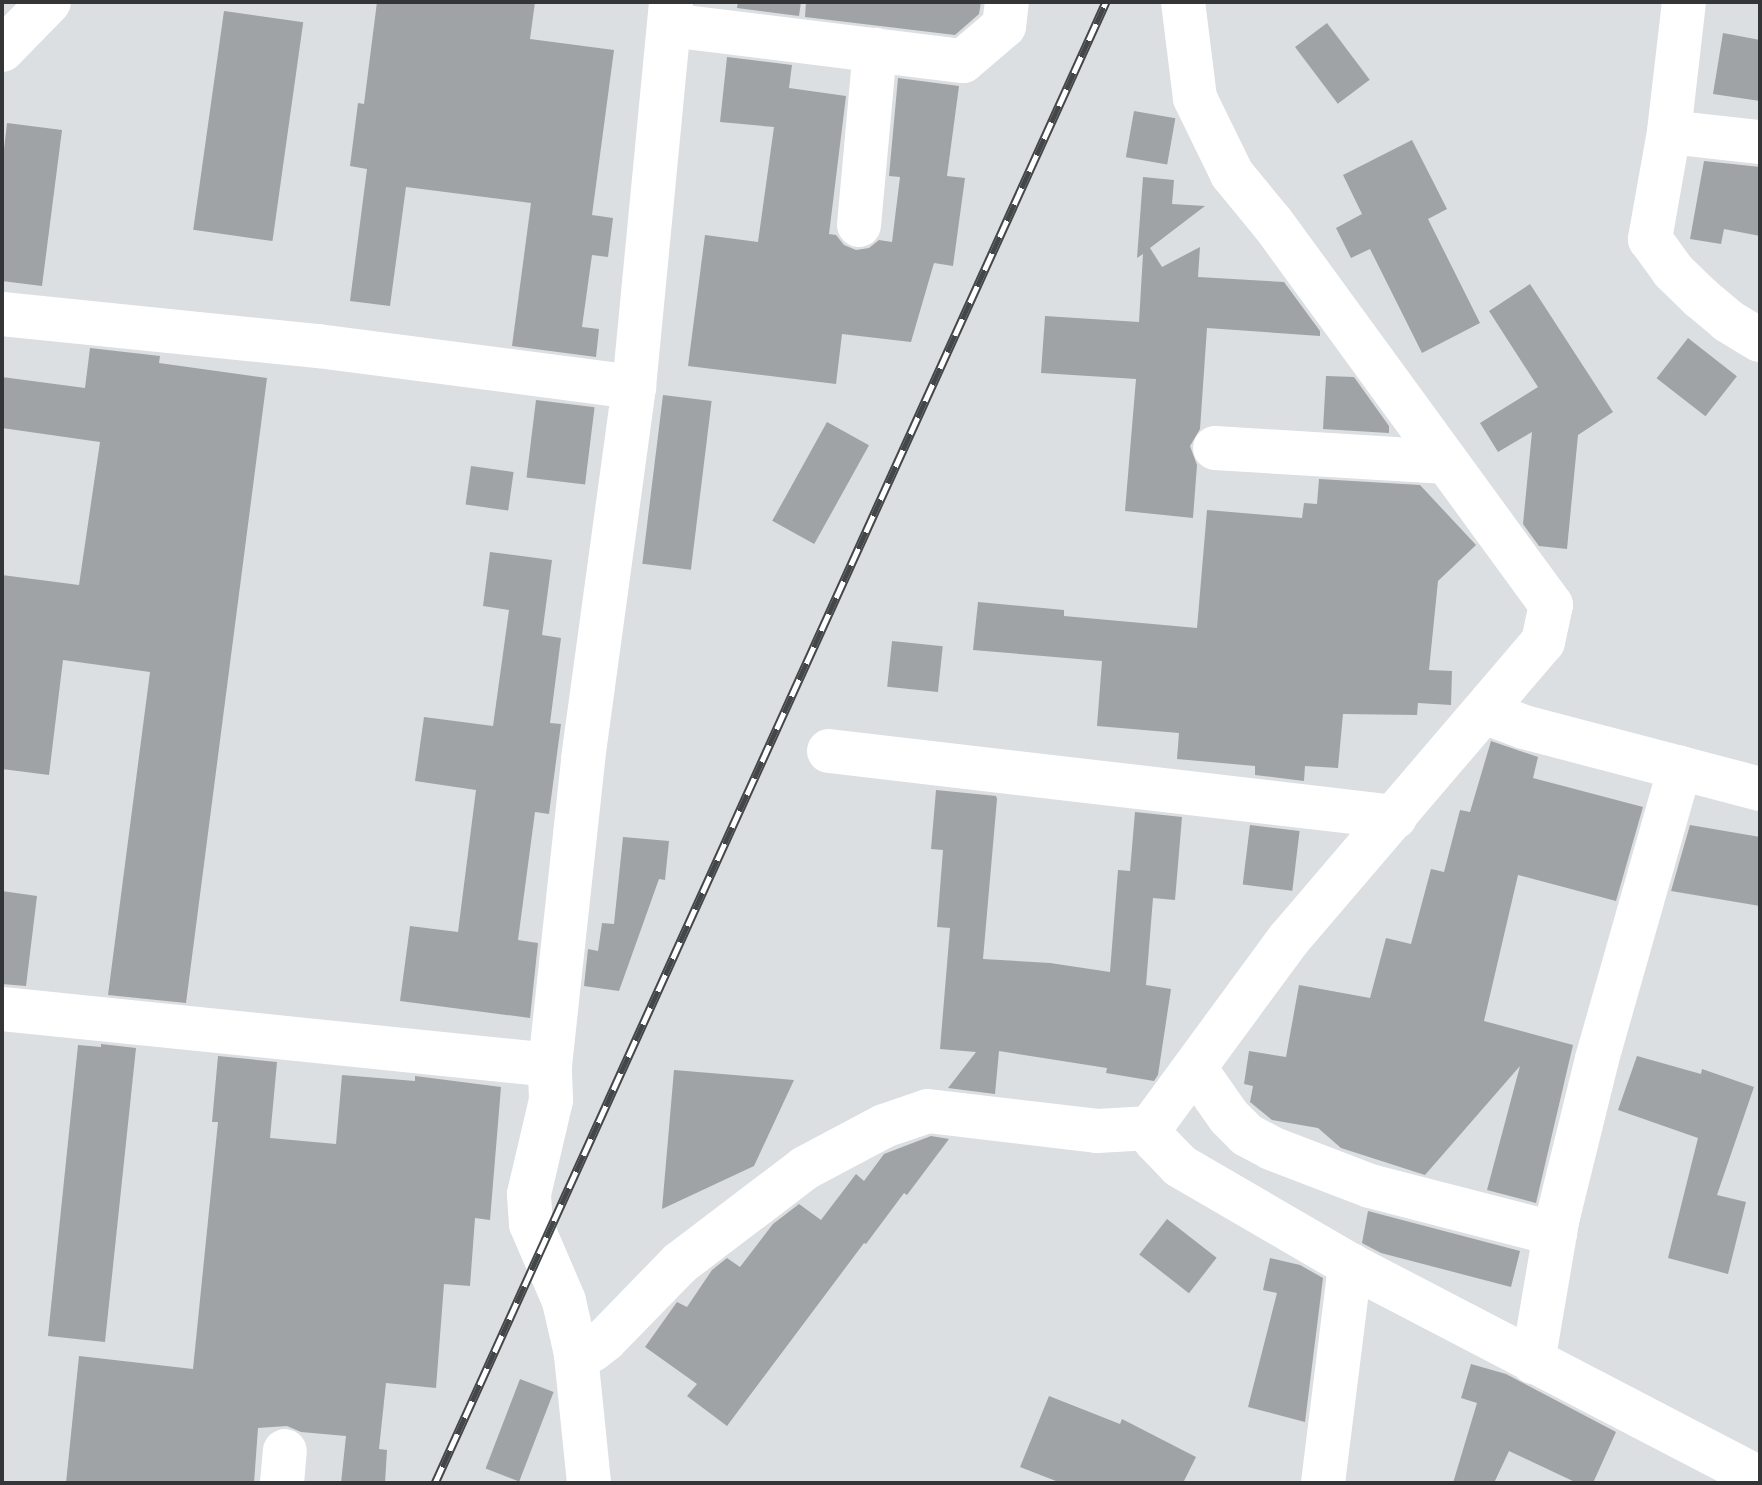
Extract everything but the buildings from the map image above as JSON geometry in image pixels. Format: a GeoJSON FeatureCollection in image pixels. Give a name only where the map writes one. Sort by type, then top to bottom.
{"type":"FeatureCollection","features":[{"type":"Feature","properties":{"kind":"street"},"geometry":{"type":"LineString","coordinates":[[2,50],[49,2]]}},
{"type":"Feature","properties":{"kind":"street"},"geometry":{"type":"LineString","coordinates":[[589,1483],[576,1354],[564,1301],[531,1224],[529,1194],[551,1100],[550,1065],[583,759],[634,387],[670,14],[875,50],[963,61],[1004,26],[1007,2]]}},
{"type":"Feature","properties":{"kind":"street"},"geometry":{"type":"LineString","coordinates":[[576,1354],[592,1350],[605,1340],[680,1263],[805,1168],[898,1120],[928,1111],[1097,1131],[1150,1128],[1196,1070],[1289,939],[1543,642],[1551,605],[1273,224],[1232,174],[1195,98],[1183,2]]}},
{"type":"Feature","properties":{"kind":"street"},"geometry":{"type":"LineString","coordinates":[[1684,2],[1669,132],[1650,239],[1673,271],[1701,298],[1728,321],[1760,340]]}},
{"type":"Feature","properties":{"kind":"street"},"geometry":{"type":"LineString","coordinates":[[859,225],[875,50]]}},
{"type":"Feature","properties":{"kind":"street"},"geometry":{"type":"LineString","coordinates":[[1669,132],[1760,142]]}},
{"type":"Feature","properties":{"kind":"street"},"geometry":{"type":"LineString","coordinates":[[2,314],[318,346],[634,387]]}},
{"type":"Feature","properties":{"kind":"street"},"geometry":{"type":"LineString","coordinates":[[1215,448],[1447,462]]}},
{"type":"Feature","properties":{"kind":"street"},"geometry":{"type":"LineString","coordinates":[[1484,712],[1524,727],[1760,789]]}},
{"type":"Feature","properties":{"kind":"street"},"geometry":{"type":"LineString","coordinates":[[829,751],[1395,817]]}},
{"type":"Feature","properties":{"kind":"street"},"geometry":{"type":"LineString","coordinates":[[1533,1362],[1555,1234],[1597,1059],[1680,768]]}},
{"type":"Feature","properties":{"kind":"street"},"geometry":{"type":"LineString","coordinates":[[2,1009],[550,1065]]}},
{"type":"Feature","properties":{"kind":"street"},"geometry":{"type":"LineString","coordinates":[[1196,1070],[1229,1117],[1247,1135],[1271,1148],[1370,1186],[1555,1234]]}},
{"type":"Feature","properties":{"kind":"street"},"geometry":{"type":"LineString","coordinates":[[1150,1128],[1155,1140],[1180,1166],[1350,1265],[1760,1478]]}},
{"type":"Feature","properties":{"kind":"street"},"geometry":{"type":"LineString","coordinates":[[1323,1483],[1350,1265]]}},
{"type":"Feature","properties":{"kind":"railway"},"geometry":{"type":"LineString","coordinates":[[435,1483],[1106,2]]}}]}
